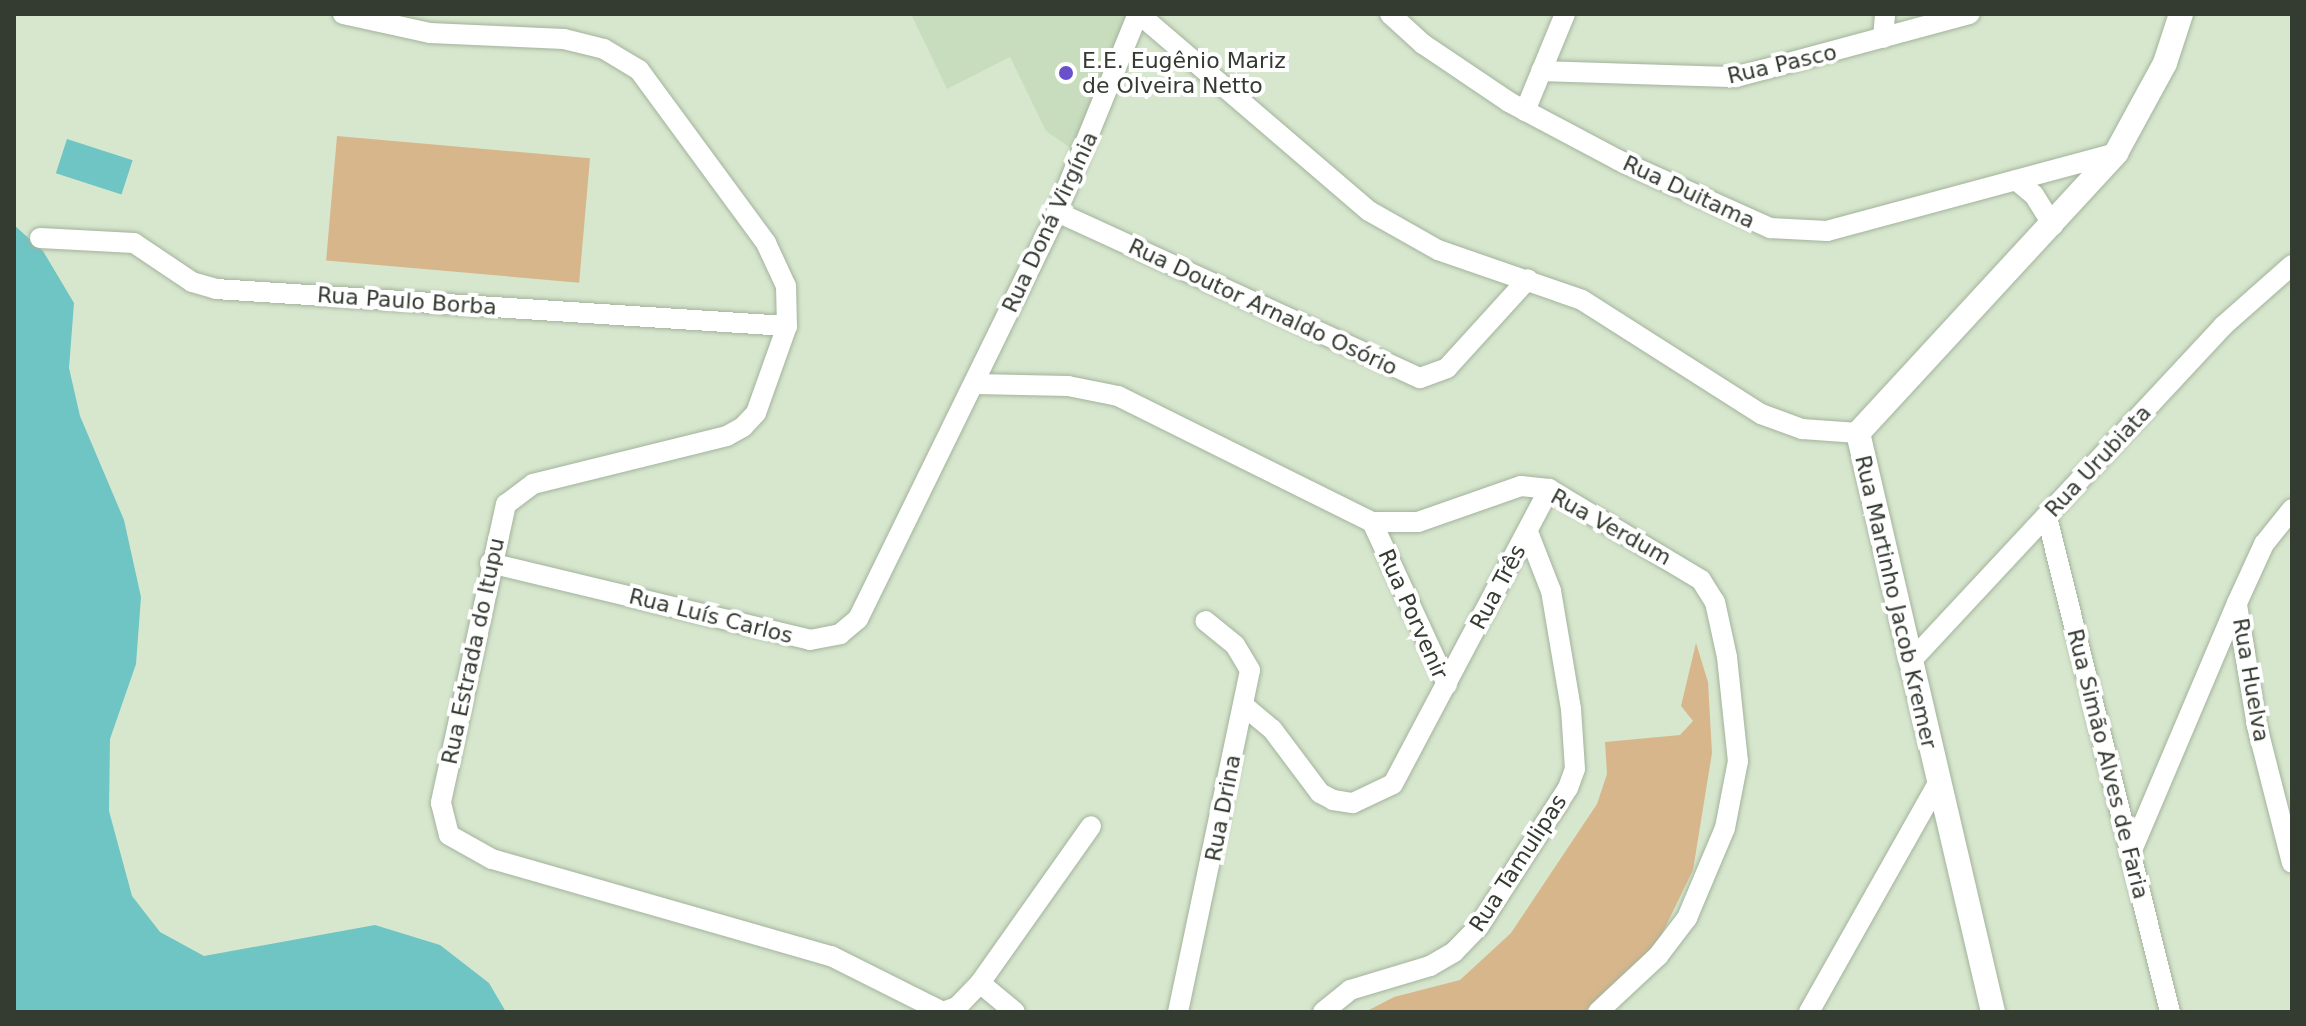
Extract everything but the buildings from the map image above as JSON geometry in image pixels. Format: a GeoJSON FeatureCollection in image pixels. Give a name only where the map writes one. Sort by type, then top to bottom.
{"type":"FeatureCollection","features":[{"type":"Feature","properties":{"kind":"street","name":"Rua Estrada do Itupu"},"geometry":{"type":"LineString","coordinates":[[343,14],[430,33],[564,39],[604,49],[639,70],[673,110],[779,264],[786,286],[787,326],[756,413],[743,427],[727,436],[533,484],[506,504],[490,563],[441,803],[449,835],[492,859],[831,956],[943,1012],[957,1007],[980,983]]}},
{"type":"Feature","properties":{"kind":"street","name":"Rua Doná Virgínia"},"geometry":{"type":"LineString","coordinates":[[975,384],[1057,212],[1138,14]]}},
{"type":"Feature","properties":{"kind":"street"},"geometry":{"type":"LineString","coordinates":[[1138,14],[1369,211],[1438,250],[1582,300],[1761,414],[1802,429],[1858,433]]}},
{"type":"Feature","properties":{"kind":"street","name":"Rua Duitama"},"geometry":{"type":"LineString","coordinates":[[1390,14],[1476,82],[1525,111],[1747,220],[1798,232],[1827,231],[2116,153]]}},
{"type":"Feature","properties":{"kind":"street"},"geometry":{"type":"LineString","coordinates":[[1525,111],[1565,14]]}},
{"type":"Feature","properties":{"kind":"street"},"geometry":{"type":"LineString","coordinates":[[1883,38],[1885,14]]}},
{"type":"Feature","properties":{"kind":"street","name":"Rua Pasco"},"geometry":{"type":"LineString","coordinates":[[1541,71],[1723,79],[1970,14]]}},
{"type":"Feature","properties":{"kind":"street","name":"Rua Martinho Jacob Kremer"},"geometry":{"type":"LineString","coordinates":[[1993,1012],[1909,663],[1858,433],[2053,226],[2116,153],[2145,105],[2181,14]]}},
{"type":"Feature","properties":{"kind":"street"},"geometry":{"type":"LineString","coordinates":[[2016,180],[2034,195],[2053,226]]}},
{"type":"Feature","properties":{"kind":"street","name":"Rua Doutor Arnaldo Osório"},"geometry":{"type":"LineString","coordinates":[[1057,212],[1420,378],[1447,368],[1528,279]]}},
{"type":"Feature","properties":{"kind":"street","name":"Rua Paulo Borba"},"geometry":{"type":"LineString","coordinates":[[40,238],[134,243],[192,282],[216,289],[787,326]]}},
{"type":"Feature","properties":{"kind":"street","name":"Rua Urubiata"},"geometry":{"type":"LineString","coordinates":[[1909,663],[2212,337],[2292,265]]}},
{"type":"Feature","properties":{"kind":"street","name":"Rua Verdum"},"geometry":{"type":"LineString","coordinates":[[975,384],[1068,386],[1118,396],[1372,522],[1418,522],[1521,486],[1549,489],[1684,567],[1709,591],[1727,657],[1738,761],[1725,828],[1687,918],[1658,956],[1598,1012]]}},
{"type":"Feature","properties":{"kind":"street","name":"Rua Luís Carlos"},"geometry":{"type":"LineString","coordinates":[[490,563],[810,640],[840,634],[871,600],[975,384]]}},
{"type":"Feature","properties":{"kind":"street","name":"Rua Três"},"geometry":{"type":"LineString","coordinates":[[1447,684],[1549,489]]}},
{"type":"Feature","properties":{"kind":"street","name":"Rua Huelva"},"geometry":{"type":"LineString","coordinates":[[2292,509],[2264,544],[2237,603],[2257,726],[2292,863]]}},
{"type":"Feature","properties":{"kind":"street","name":"Rua Simão Alves de Faria"},"geometry":{"type":"LineString","coordinates":[[2047,517],[2170,1012]]}},
{"type":"Feature","properties":{"kind":"street","name":"Rua Porvenir"},"geometry":{"type":"LineString","coordinates":[[1243,705],[1272,729],[1320,793],[1353,803],[1374,797],[1406,768],[1447,684],[1372,522]]}},
{"type":"Feature","properties":{"kind":"street","name":"Rua Tamulipas"},"geometry":{"type":"LineString","coordinates":[[1323,1012],[1350,990],[1430,966],[1454,952],[1479,926],[1568,788],[1575,769],[1571,709],[1551,591],[1528,532]]}},
{"type":"Feature","properties":{"kind":"street"},"geometry":{"type":"LineString","coordinates":[[2130,855],[2237,603]]}},
{"type":"Feature","properties":{"kind":"street","name":"Rua Drina"},"geometry":{"type":"LineString","coordinates":[[1178,1012],[1243,705],[1248,662],[1205,621]]}},
{"type":"Feature","properties":{"kind":"street"},"geometry":{"type":"LineString","coordinates":[[1809,1012],[1816,991],[1938,783]]}},
{"type":"Feature","properties":{"kind":"street"},"geometry":{"type":"LineString","coordinates":[[1015,1012],[980,983],[1091,826]]}},
{"type":"Feature","properties":{"kind":"shaded area","name":"E.E. Eugênio Mariz de Olveira Netto"},"geometry":{"type":"Polygon","coordinates":[[[911,14],[1133,14],[1079,154],[1046,131],[1010,57],[947,89],[911,14]]]}},
{"type":"Feature","properties":{"kind":"shaded area"},"geometry":{"type":"Polygon","coordinates":[[[337,136],[590,158],[579,283],[326,261],[337,136]]]}},
{"type":"Feature","properties":{"kind":"shaded area"},"geometry":{"type":"Polygon","coordinates":[[[1696,643],[1708,682],[1712,753],[1693,870],[1661,936],[1632,974],[1584,1012],[1365,1012],[1394,997],[1460,980],[1511,933],[1597,804],[1607,774],[1605,742],[1680,735],[1693,721],[1681,706],[1696,643]]]}},
{"type":"Feature","properties":{"kind":"water"},"geometry":{"type":"Polygon","coordinates":[[[67,139],[133,160],[121,195],[56,173],[67,139]]]}},
{"type":"Feature","properties":{"kind":"water"},"geometry":{"type":"Polygon","coordinates":[[[14,225],[43,251],[74,303],[69,368],[80,416],[124,520],[141,597],[136,664],[110,739],[109,811],[132,896],[160,932],[204,956],[375,925],[440,945],[489,983],[506,1012],[14,1012],[14,225]]]}},
{"type":"Feature","properties":{"kind":"place","name":"E.E. Eugênio Mariz de Olveira Netto"},"geometry":{"type":"Point","coordinates":[1066,73]}}]}
